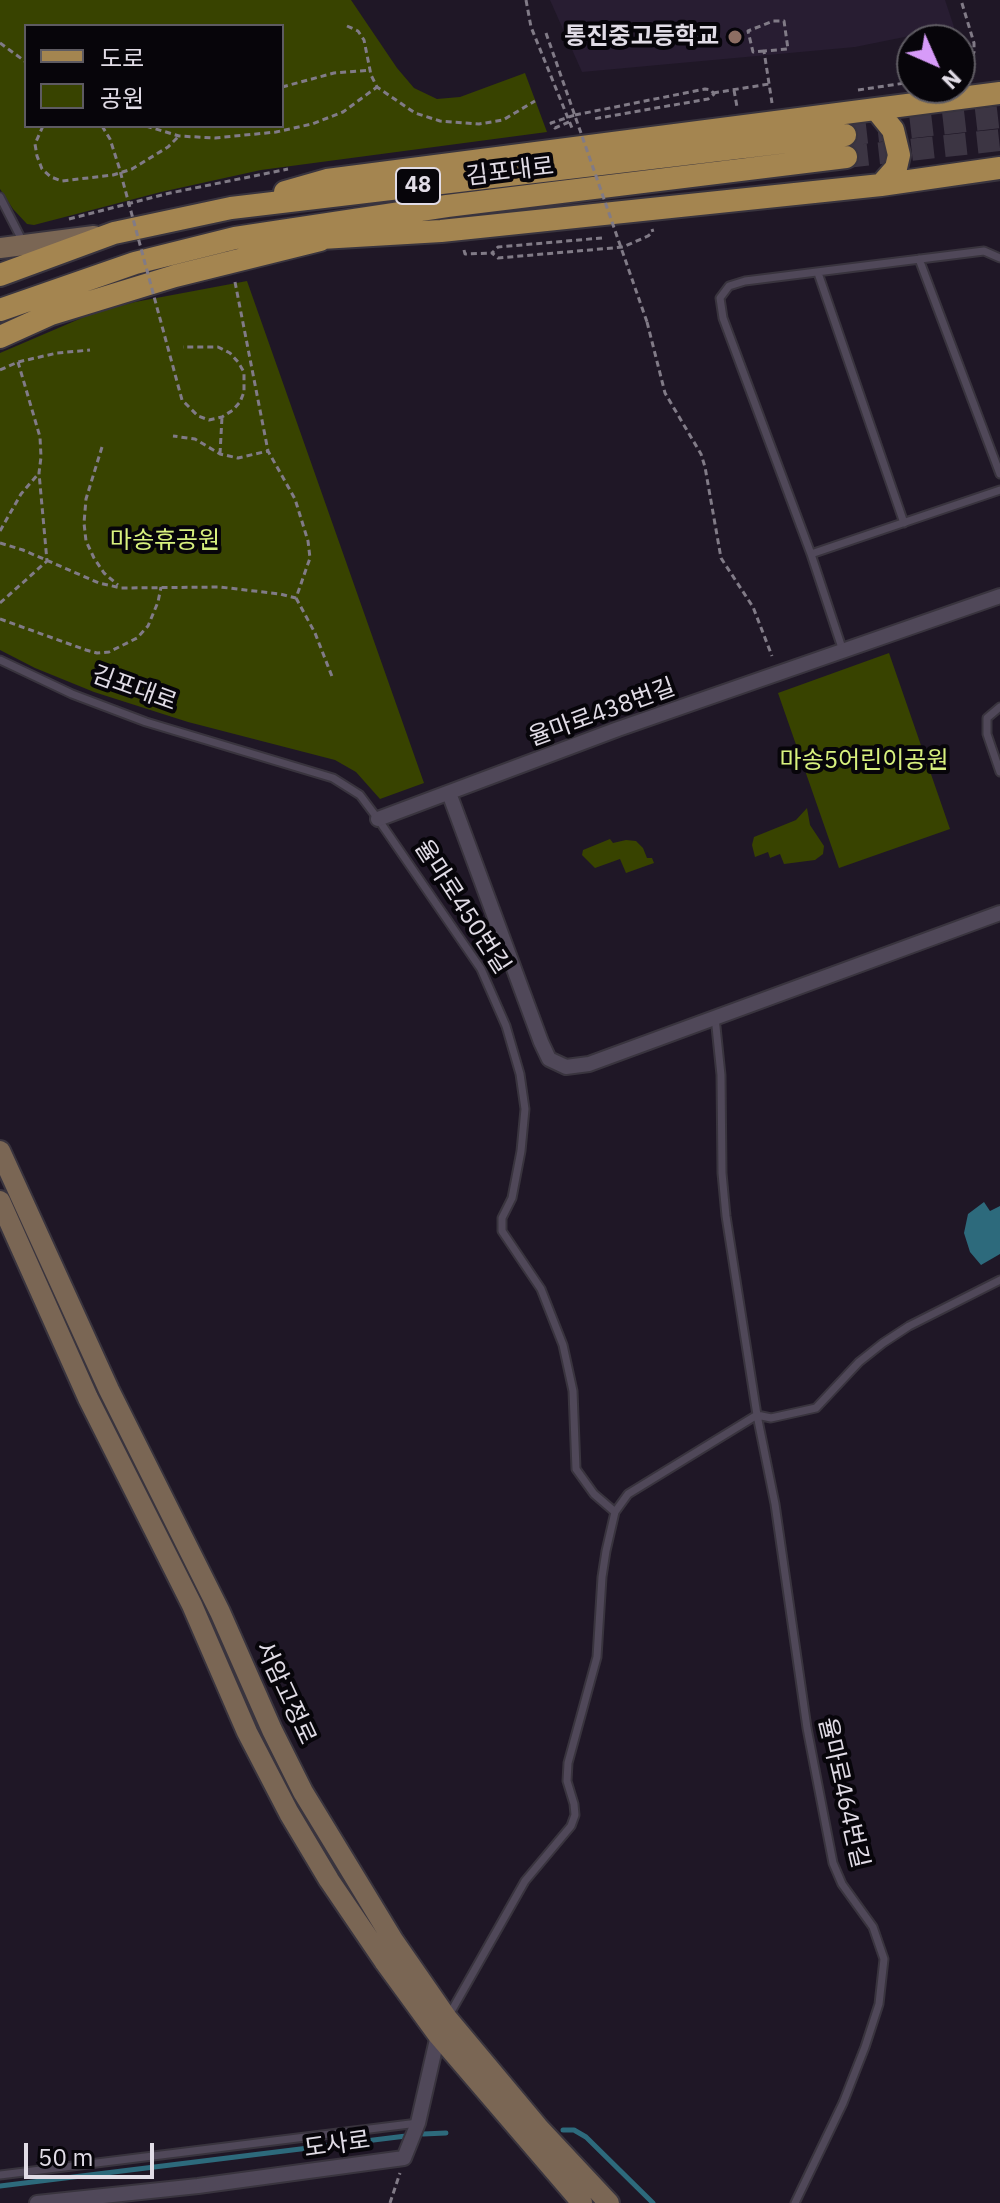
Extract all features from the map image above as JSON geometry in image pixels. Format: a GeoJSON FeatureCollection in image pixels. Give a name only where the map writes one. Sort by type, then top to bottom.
{"type":"FeatureCollection","features":[{"type":"Feature","properties":{"kind":"main road"},"geometry":{"type":"LineString","coordinates":[[231,208],[327,180],[1000,93]]}},
{"type":"Feature","properties":{"kind":"main road"},"geometry":{"type":"LineString","coordinates":[[876,109],[893,130],[899,155],[896,168],[881,185]]}},
{"type":"Feature","properties":{"kind":"main road","name":"김포대로"},"geometry":{"type":"LineString","coordinates":[[0,275],[114,233],[231,208],[845,146],[235,238],[135,263],[0,310]]}},
{"type":"Feature","properties":{"kind":"main road"},"geometry":{"type":"LineString","coordinates":[[235,238],[322,239],[441,231],[881,185],[1000,168]]}},
{"type":"Feature","properties":{"kind":"main road"},"geometry":{"type":"LineString","coordinates":[[0,248],[114,233]]}},
{"type":"Feature","properties":{"kind":"main road"},"geometry":{"type":"LineString","coordinates":[[0,337],[51,314],[175,276],[322,239]]}},
{"type":"Feature","properties":{"kind":"main road","name":"서암고정로"},"geometry":{"type":"LineString","coordinates":[[0,1151],[109,1390],[220,1612],[297,1780],[443,2026],[582,2203]]}},
{"type":"Feature","properties":{"kind":"main road","name":"서암고정로"},"geometry":{"type":"LineString","coordinates":[[0,1201],[88,1398],[192,1605],[247,1732],[289,1813],[329,1880],[384,1961],[609,2203]]}},
{"type":"Feature","properties":{"kind":"street","name":"율마로438번길"},"geometry":{"type":"LineString","coordinates":[[378,819],[618,729],[1000,596]]}},
{"type":"Feature","properties":{"kind":"street","name":"율마로450번길"},"geometry":{"type":"LineString","coordinates":[[449,793],[549,1059],[566,1067],[589,1064],[1000,913]]}},
{"type":"Feature","properties":{"kind":"street","name":"도사로"},"geometry":{"type":"LineString","coordinates":[[37,2203],[198,2186],[404,2158],[418,2123],[443,2026]]}},
{"type":"Feature","properties":{"kind":"lane"},"geometry":{"type":"LineString","coordinates":[[0,197],[24,244]]}},
{"type":"Feature","properties":{"kind":"lane"},"geometry":{"type":"LineString","coordinates":[[843,651],[811,554],[723,318],[720,298],[729,286],[745,281],[984,251],[1000,258]]}},
{"type":"Feature","properties":{"kind":"lane"},"geometry":{"type":"LineString","coordinates":[[919,259],[1000,474]]}},
{"type":"Feature","properties":{"kind":"lane"},"geometry":{"type":"LineString","coordinates":[[818,273],[904,523]]}},
{"type":"Feature","properties":{"kind":"lane"},"geometry":{"type":"LineString","coordinates":[[811,554],[1000,490]]}},
{"type":"Feature","properties":{"kind":"lane","name":"김포대로"},"geometry":{"type":"LineString","coordinates":[[0,660],[72,694],[146,722],[333,778],[360,795],[378,819]]}},
{"type":"Feature","properties":{"kind":"lane"},"geometry":{"type":"LineString","coordinates":[[1000,707],[987,718],[987,734],[1000,772]]}},
{"type":"Feature","properties":{"kind":"lane","name":"율마로450번길"},"geometry":{"type":"LineString","coordinates":[[378,819],[481,969],[506,1026],[520,1074],[525,1109],[521,1151],[512,1198],[502,1218],[502,1231],[541,1289],[563,1345],[573,1391],[576,1469],[594,1494],[615,1512]]}},
{"type":"Feature","properties":{"kind":"lane"},"geometry":{"type":"LineString","coordinates":[[715,1017],[721,1075],[724,1202],[757,1415]]}},
{"type":"Feature","properties":{"kind":"lane"},"geometry":{"type":"LineString","coordinates":[[443,2026],[525,1881],[571,1826],[575,1815],[567,1781],[568,1763],[597,1657],[602,1577],[615,1512],[628,1494],[757,1415],[771,1418],[816,1408],[859,1362],[883,1343],[909,1326],[1000,1280]]}},
{"type":"Feature","properties":{"kind":"lane","name":"율마로464번길"},"geometry":{"type":"LineString","coordinates":[[757,1415],[775,1504],[807,1728],[833,1863],[842,1884],[873,1927],[884,1959],[879,2004],[865,2047],[843,2103],[795,2203]]}},
{"type":"Feature","properties":{"kind":"lane"},"geometry":{"type":"LineString","coordinates":[[0,2175],[418,2123]]}},
{"type":"Feature","properties":{"kind":"path"},"geometry":{"type":"LineString","coordinates":[[526,0],[531,27],[573,131]]}},
{"type":"Feature","properties":{"kind":"path"},"geometry":{"type":"LineString","coordinates":[[961,0],[968,24]]}},
{"type":"Feature","properties":{"kind":"path"},"geometry":{"type":"LineString","coordinates":[[773,21],[784,21],[788,49],[764,51],[753,52],[748,31],[773,21]]}},
{"type":"Feature","properties":{"kind":"path"},"geometry":{"type":"LineString","coordinates":[[347,26],[358,31],[364,40],[377,87],[415,113],[440,121],[479,124],[503,120],[535,101]]}},
{"type":"Feature","properties":{"kind":"path"},"geometry":{"type":"LineString","coordinates":[[546,33],[623,247],[665,393],[701,454],[721,558],[753,607],[772,656]]}},
{"type":"Feature","properties":{"kind":"path"},"geometry":{"type":"LineString","coordinates":[[0,43],[24,61]]}},
{"type":"Feature","properties":{"kind":"path"},"geometry":{"type":"LineString","coordinates":[[764,51],[772,103]]}},
{"type":"Feature","properties":{"kind":"path"},"geometry":{"type":"LineString","coordinates":[[284,86],[334,73],[371,70]]}},
{"type":"Feature","properties":{"kind":"path"},"geometry":{"type":"LineString","coordinates":[[569,122],[555,128],[552,126],[553,121],[575,115],[705,89],[713,93],[769,84]]}},
{"type":"Feature","properties":{"kind":"path"},"geometry":{"type":"LineString","coordinates":[[153,128],[179,136],[242,137],[312,124],[343,112],[377,87]]}},
{"type":"Feature","properties":{"kind":"path"},"geometry":{"type":"LineString","coordinates":[[734,90],[737,107]]}},
{"type":"Feature","properties":{"kind":"path"},"geometry":{"type":"LineString","coordinates":[[593,119],[708,99],[713,93]]}},
{"type":"Feature","properties":{"kind":"path"},"geometry":{"type":"LineString","coordinates":[[42,128],[35,144],[42,169],[62,181],[91,179],[132,169],[168,147],[179,136]]}},
{"type":"Feature","properties":{"kind":"path"},"geometry":{"type":"LineString","coordinates":[[103,128],[119,167],[182,400],[198,416],[209,420],[222,417],[240,402],[244,392],[244,372],[230,353],[218,347],[183,347]]}},
{"type":"Feature","properties":{"kind":"path"},"geometry":{"type":"LineString","coordinates":[[463,241],[465,254],[492,253],[498,258],[623,247],[653,232],[652,228],[647,228]]}},
{"type":"Feature","properties":{"kind":"path"},"geometry":{"type":"LineString","coordinates":[[492,253],[498,247],[602,238]]}},
{"type":"Feature","properties":{"kind":"path"},"geometry":{"type":"LineString","coordinates":[[234,276],[268,451],[295,499],[308,541],[310,558],[296,598]]}},
{"type":"Feature","properties":{"kind":"path"},"geometry":{"type":"LineString","coordinates":[[0,370],[18,362],[57,353],[90,350]]}},
{"type":"Feature","properties":{"kind":"path"},"geometry":{"type":"LineString","coordinates":[[18,362],[37,422],[47,561]]}},
{"type":"Feature","properties":{"kind":"path"},"geometry":{"type":"LineString","coordinates":[[220,454],[222,417]]}},
{"type":"Feature","properties":{"kind":"path"},"geometry":{"type":"LineString","coordinates":[[173,436],[195,439],[220,454],[238,458],[268,451]]}},
{"type":"Feature","properties":{"kind":"path"},"geometry":{"type":"LineString","coordinates":[[102,447],[86,499],[86,541],[104,573],[121,588]]}},
{"type":"Feature","properties":{"kind":"path"},"geometry":{"type":"LineString","coordinates":[[0,531],[21,494],[39,473]]}},
{"type":"Feature","properties":{"kind":"path"},"geometry":{"type":"LineString","coordinates":[[0,543],[99,583],[121,588],[220,587],[296,598],[315,633],[333,679]]}},
{"type":"Feature","properties":{"kind":"path"},"geometry":{"type":"LineString","coordinates":[[0,603],[47,561]]}},
{"type":"Feature","properties":{"kind":"path"},"geometry":{"type":"LineString","coordinates":[[0,619],[86,650],[109,652],[137,638],[148,626],[161,587]]}},
{"type":"Feature","properties":{"kind":"path","name":"도사로"},"geometry":{"type":"LineString","coordinates":[[390,2203],[404,2158]]}},
{"type":"Feature","properties":{"kind":"shaded area","name":"통진중고등학교"},"geometry":{"type":"Polygon","coordinates":[[[550,0],[945,0],[953,24],[896,24],[896,39],[855,47],[582,72],[550,0]]]}},
{"type":"Feature","properties":{"kind":"green space"},"geometry":{"type":"Polygon","coordinates":[[[0,0],[351,0],[414,88],[437,99],[460,97],[525,73],[547,132],[261,170],[34,225],[27,224],[0,189],[0,0]]]}},
{"type":"Feature","properties":{"kind":"green space","name":"마송휴공원"},"geometry":{"type":"Polygon","coordinates":[[[247,281],[424,783],[380,799],[356,772],[335,760],[188,722],[94,692],[0,650],[0,353],[91,314],[135,302],[247,281]]]}},
{"type":"Feature","properties":{"kind":"green space","name":"마송5어린이공원"},"geometry":{"type":"Polygon","coordinates":[[[889,653],[950,829],[839,868],[778,693],[889,653]]]}},
{"type":"Feature","properties":{"kind":"green space"},"geometry":{"type":"Polygon","coordinates":[[[807,808],[810,825],[824,846],[823,854],[815,860],[784,864],[780,854],[770,858],[768,852],[755,857],[754,837],[796,820],[807,808]]]}},
{"type":"Feature","properties":{"kind":"green space"},"geometry":{"type":"Polygon","coordinates":[[[610,839],[613,843],[636,841],[654,863],[626,873],[620,859],[595,868],[582,855],[583,850],[610,839]]]}},
{"type":"Feature","properties":{"kind":"water"},"geometry":{"type":"Polygon","coordinates":[[[984,1202],[990,1211],[1000,1206],[1000,1254],[981,1265],[970,1252],[964,1233],[968,1214],[984,1202]]]}},
{"type":"Feature","properties":{"kind":"waterway"},"geometry":{"type":"LineString","coordinates":[[563,2130],[574,2130],[586,2137],[653,2203]]}},
{"type":"Feature","properties":{"kind":"waterway"},"geometry":{"type":"LineString","coordinates":[[423,2134],[446,2133]]}},
{"type":"Feature","properties":{"kind":"waterway"},"geometry":{"type":"LineString","coordinates":[[0,2186],[406,2136]]}},
{"type":"Feature","properties":{"kind":"tunnel"},"geometry":{"type":"LineString","coordinates":[[845,135],[1000,117]]}},
{"type":"Feature","properties":{"kind":"tunnel"},"geometry":{"type":"LineString","coordinates":[[846,157],[1000,140]]}},
{"type":"Feature","properties":{"kind":"place","name":"통진중고등학교"},"geometry":{"type":"Point","coordinates":[735,37]}}]}
